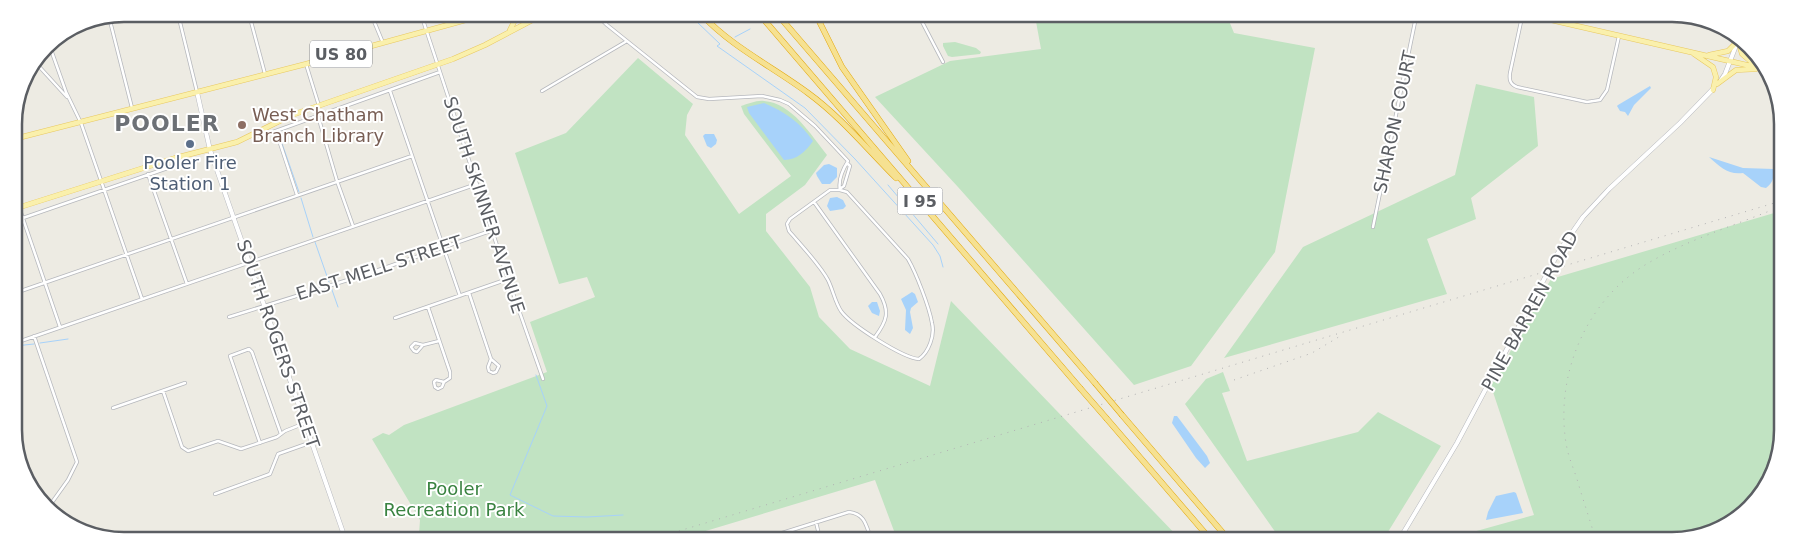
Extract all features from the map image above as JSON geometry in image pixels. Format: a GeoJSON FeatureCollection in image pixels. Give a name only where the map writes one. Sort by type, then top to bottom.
{"type":"FeatureCollection","features":[{"type":"Feature","properties":{"kind":"highway"},"geometry":{"type":"LineString","coordinates":[[709,22],[724,36],[807,92],[832,112],[921,202]]}},
{"type":"Feature","properties":{"kind":"highway","name":"I 95"},"geometry":{"type":"LineString","coordinates":[[766,22],[1204,532]]}},
{"type":"Feature","properties":{"kind":"highway","name":"I 95"},"geometry":{"type":"LineString","coordinates":[[784,22],[1222,532]]}},
{"type":"Feature","properties":{"kind":"highway"},"geometry":{"type":"LineString","coordinates":[[819,22],[842,67],[919,179]]}},
{"type":"Feature","properties":{"kind":"main road","name":"US 80"},"geometry":{"type":"LineString","coordinates":[[23,137],[306,64],[459,22]]}},
{"type":"Feature","properties":{"kind":"main road"},"geometry":{"type":"LineString","coordinates":[[501,37],[513,26],[514,22]]}},
{"type":"Feature","properties":{"kind":"main road","name":"US 80"},"geometry":{"type":"LineString","coordinates":[[23,206],[175,158],[237,142],[292,115],[438,64],[485,45],[529,22]]}},
{"type":"Feature","properties":{"kind":"main road"},"geometry":{"type":"LineString","coordinates":[[1560,22],[1757,68]]}},
{"type":"Feature","properties":{"kind":"main road"},"geometry":{"type":"LineString","coordinates":[[1705,56],[1728,52],[1735,44]]}},
{"type":"Feature","properties":{"kind":"main road","name":"PINE BARREN ROAD"},"geometry":{"type":"LineString","coordinates":[[1404,532],[1457,443],[1558,253],[1583,217],[1609,189],[1713,90],[1725,74],[1736,45]]}},
{"type":"Feature","properties":{"kind":"main road"},"geometry":{"type":"LineString","coordinates":[[1740,48],[1742,54],[1753,62]]}},
{"type":"Feature","properties":{"kind":"main road"},"geometry":{"type":"LineString","coordinates":[[1689,51],[1713,67],[1716,78],[1713,90]]}},
{"type":"Feature","properties":{"kind":"main road"},"geometry":{"type":"LineString","coordinates":[[1717,84],[1736,70],[1758,69]]}},
{"type":"Feature","properties":{"kind":"main road","name":"SOUTH ROGERS STREET"},"geometry":{"type":"LineString","coordinates":[[197,92],[210,150],[343,532]]}},
{"type":"Feature","properties":{"kind":"street"},"geometry":{"type":"LineString","coordinates":[[180,22],[197,92]]}},
{"type":"Feature","properties":{"kind":"street"},"geometry":{"type":"LineString","coordinates":[[251,22],[264,74]]}},
{"type":"Feature","properties":{"kind":"street"},"geometry":{"type":"LineString","coordinates":[[374,22],[383,43]]}},
{"type":"Feature","properties":{"kind":"street","name":"SOUTH SKINNER AVENUE"},"geometry":{"type":"LineString","coordinates":[[424,22],[508,279],[543,379]]}},
{"type":"Feature","properties":{"kind":"street"},"geometry":{"type":"LineString","coordinates":[[604,22],[697,97],[709,99],[771,97],[789,104],[848,160],[850,166],[844,186],[841,189]]}},
{"type":"Feature","properties":{"kind":"street"},"geometry":{"type":"LineString","coordinates":[[922,22],[943,62]]}},
{"type":"Feature","properties":{"kind":"street","name":"SHARON COURT"},"geometry":{"type":"LineString","coordinates":[[1373,227],[1415,22]]}},
{"type":"Feature","properties":{"kind":"street"},"geometry":{"type":"LineString","coordinates":[[1521,22],[1510,73],[1512,84],[1517,87],[1587,102],[1600,100],[1607,90],[1619,36]]}},
{"type":"Feature","properties":{"kind":"street"},"geometry":{"type":"LineString","coordinates":[[111,23],[132,109]]}},
{"type":"Feature","properties":{"kind":"street"},"geometry":{"type":"LineString","coordinates":[[542,91],[627,41]]}},
{"type":"Feature","properties":{"kind":"street"},"geometry":{"type":"LineString","coordinates":[[52,53],[81,123],[142,299]]}},
{"type":"Feature","properties":{"kind":"street"},"geometry":{"type":"LineString","coordinates":[[306,64],[319,106]]}},
{"type":"Feature","properties":{"kind":"street"},"geometry":{"type":"LineString","coordinates":[[40,68],[71,102]]}},
{"type":"Feature","properties":{"kind":"street"},"geometry":{"type":"LineString","coordinates":[[297,196],[275,131],[440,72]]}},
{"type":"Feature","properties":{"kind":"street"},"geometry":{"type":"LineString","coordinates":[[390,91],[460,296]]}},
{"type":"Feature","properties":{"kind":"street"},"geometry":{"type":"LineString","coordinates":[[318,115],[337,181],[353,226]]}},
{"type":"Feature","properties":{"kind":"street"},"geometry":{"type":"LineString","coordinates":[[22,291],[412,156]]}},
{"type":"Feature","properties":{"kind":"street"},"geometry":{"type":"LineString","coordinates":[[60,327],[23,218],[185,162]]}},
{"type":"Feature","properties":{"kind":"street"},"geometry":{"type":"LineString","coordinates":[[841,189],[839,184],[845,165],[848,163]]}},
{"type":"Feature","properties":{"kind":"street"},"geometry":{"type":"LineString","coordinates":[[843,170],[848,171]]}},
{"type":"Feature","properties":{"kind":"street"},"geometry":{"type":"LineString","coordinates":[[148,174],[187,284]]}},
{"type":"Feature","properties":{"kind":"street"},"geometry":{"type":"LineString","coordinates":[[22,340],[477,184]]}},
{"type":"Feature","properties":{"kind":"street"},"geometry":{"type":"LineString","coordinates":[[841,189],[847,192],[908,259],[914,270],[932,323],[928,351],[919,359],[875,338],[847,318],[841,311],[827,278],[789,232],[787,224],[790,219],[814,202],[830,190],[841,189]]}},
{"type":"Feature","properties":{"kind":"street"},"geometry":{"type":"LineString","coordinates":[[814,202],[886,305],[884,326],[875,338]]}},
{"type":"Feature","properties":{"kind":"street","name":"EAST MELL STREET"},"geometry":{"type":"LineString","coordinates":[[229,317],[364,275],[493,230]]}},
{"type":"Feature","properties":{"kind":"street"},"geometry":{"type":"LineString","coordinates":[[395,318],[508,279]]}},
{"type":"Feature","properties":{"kind":"street"},"geometry":{"type":"LineString","coordinates":[[469,293],[491,360],[499,366],[496,372],[493,373],[489,371],[488,367],[491,360]]}},
{"type":"Feature","properties":{"kind":"street"},"geometry":{"type":"LineString","coordinates":[[428,306],[450,372],[450,378],[444,382]]}},
{"type":"Feature","properties":{"kind":"street"},"geometry":{"type":"LineString","coordinates":[[34,336],[77,462],[75,470],[52,502]]}},
{"type":"Feature","properties":{"kind":"street"},"geometry":{"type":"LineString","coordinates":[[423,345],[417,352],[411,347],[415,343],[423,345],[440,341]]}},
{"type":"Feature","properties":{"kind":"street"},"geometry":{"type":"LineString","coordinates":[[260,443],[230,356],[249,350],[252,352],[281,434]]}},
{"type":"Feature","properties":{"kind":"street"},"geometry":{"type":"LineString","coordinates":[[113,408],[185,383]]}},
{"type":"Feature","properties":{"kind":"street"},"geometry":{"type":"LineString","coordinates":[[163,391],[182,447],[188,451],[218,441],[241,449],[277,437],[305,423]]}},
{"type":"Feature","properties":{"kind":"street"},"geometry":{"type":"LineString","coordinates":[[215,494],[270,474],[278,454],[312,442]]}},
{"type":"Feature","properties":{"kind":"street"},"geometry":{"type":"LineString","coordinates":[[787,532],[849,512],[862,516],[868,532]]}},
{"type":"Feature","properties":{"kind":"street"},"geometry":{"type":"LineString","coordinates":[[816,522],[818,532]]}},
{"type":"Feature","properties":{"kind":"green space"},"geometry":{"type":"Polygon","coordinates":[[[1036,22],[1229,22],[1234,33],[1315,48],[1275,252],[1191,366],[1134,385],[958,187],[875,97],[950,61],[1041,49],[1036,22]]]}},
{"type":"Feature","properties":{"kind":"green space"},"geometry":{"type":"Polygon","coordinates":[[[955,42],[976,48],[981,52],[980,54],[948,56],[943,43],[955,42]]]}},
{"type":"Feature","properties":{"kind":"green space","name":"Pooler Recreation Park"},"geometry":{"type":"Polygon","coordinates":[[[638,58],[693,104],[687,115],[685,135],[739,214],[791,176],[744,114],[741,106],[761,101],[783,107],[800,121],[827,155],[805,185],[766,214],[766,231],[810,287],[819,317],[850,349],[930,386],[951,301],[1173,532],[894,532],[875,480],[702,532],[419,532],[420,520],[372,439],[383,433],[389,435],[404,425],[547,372],[530,322],[595,297],[587,277],[559,284],[515,153],[566,133],[638,58]]]}},
{"type":"Feature","properties":{"kind":"green space"},"geometry":{"type":"Polygon","coordinates":[[[1476,84],[1534,97],[1538,146],[1471,198],[1476,219],[1427,239],[1447,294],[1224,358],[1303,247],[1455,175],[1476,84]]]}},
{"type":"Feature","properties":{"kind":"green space"},"geometry":{"type":"Polygon","coordinates":[[[1774,213],[1774,444],[1767,470],[1761,482],[1745,503],[1724,519],[1692,531],[1473,532],[1534,515],[1491,386],[1551,279],[1774,213]]]}},
{"type":"Feature","properties":{"kind":"green space"},"geometry":{"type":"Polygon","coordinates":[[[1223,372],[1230,391],[1222,393],[1247,461],[1358,432],[1378,412],[1441,446],[1388,532],[1275,532],[1185,404],[1206,379],[1223,372]]]}},
{"type":"Feature","properties":{"kind":"water"},"geometry":{"type":"Polygon","coordinates":[[[1650,86],[1651,88],[1634,105],[1628,116],[1625,112],[1620,111],[1618,105],[1650,86]]]}},
{"type":"Feature","properties":{"kind":"water"},"geometry":{"type":"Polygon","coordinates":[[[764,103],[791,118],[803,128],[813,141],[801,154],[789,160],[784,160],[749,113],[747,107],[764,103]]]}},
{"type":"Feature","properties":{"kind":"water"},"geometry":{"type":"Polygon","coordinates":[[[705,134],[714,134],[717,140],[716,144],[711,148],[707,146],[703,136],[705,134]]]}},
{"type":"Feature","properties":{"kind":"water"},"geometry":{"type":"Polygon","coordinates":[[[1709,157],[1743,168],[1774,169],[1773,180],[1766,188],[1761,187],[1743,173],[1733,173],[1721,167],[1709,157]]]}},
{"type":"Feature","properties":{"kind":"water"},"geometry":{"type":"Polygon","coordinates":[[[829,164],[837,168],[837,177],[830,184],[822,184],[816,173],[824,165],[829,164]]]}},
{"type":"Feature","properties":{"kind":"water"},"geometry":{"type":"Polygon","coordinates":[[[837,197],[843,200],[846,206],[843,209],[830,211],[827,206],[830,198],[837,197]]]}},
{"type":"Feature","properties":{"kind":"water"},"geometry":{"type":"Polygon","coordinates":[[[912,292],[915,294],[918,302],[911,308],[910,312],[913,328],[910,334],[905,330],[906,310],[901,299],[912,292]]]}},
{"type":"Feature","properties":{"kind":"water"},"geometry":{"type":"Polygon","coordinates":[[[872,302],[877,302],[880,311],[879,316],[872,313],[868,306],[872,302]]]}},
{"type":"Feature","properties":{"kind":"water"},"geometry":{"type":"Polygon","coordinates":[[[1174,416],[1177,416],[1207,456],[1210,463],[1205,468],[1172,423],[1174,416]]]}},
{"type":"Feature","properties":{"kind":"water"},"geometry":{"type":"Polygon","coordinates":[[[1514,492],[1523,513],[1486,520],[1496,496],[1514,492]]]}},
{"type":"Feature","properties":{"kind":"waterway"},"geometry":{"type":"LineString","coordinates":[[697,22],[720,44],[717,46],[805,108],[855,159],[933,245],[940,256],[943,267]]}},
{"type":"Feature","properties":{"kind":"waterway"},"geometry":{"type":"LineString","coordinates":[[735,37],[750,29]]}},
{"type":"Feature","properties":{"kind":"waterway"},"geometry":{"type":"LineString","coordinates":[[278,132],[299,192]]}},
{"type":"Feature","properties":{"kind":"waterway"},"geometry":{"type":"LineString","coordinates":[[888,185],[938,244]]}},
{"type":"Feature","properties":{"kind":"waterway"},"geometry":{"type":"LineString","coordinates":[[301,198],[313,237]]}},
{"type":"Feature","properties":{"kind":"waterway"},"geometry":{"type":"LineString","coordinates":[[315,242],[329,282]]}},
{"type":"Feature","properties":{"kind":"waterway"},"geometry":{"type":"LineString","coordinates":[[331,287],[338,307]]}},
{"type":"Feature","properties":{"kind":"waterway"},"geometry":{"type":"LineString","coordinates":[[40,343],[68,339]]}},
{"type":"Feature","properties":{"kind":"waterway"},"geometry":{"type":"LineString","coordinates":[[22,345],[34,344]]}},
{"type":"Feature","properties":{"kind":"waterway"},"geometry":{"type":"LineString","coordinates":[[536,375],[547,406],[510,495],[553,516],[623,515]]}},
{"type":"Feature","properties":{"kind":"railway"},"geometry":{"type":"LineString","coordinates":[[675,532],[1774,203]]}},
{"type":"Feature","properties":{"kind":"railway"},"geometry":{"type":"LineString","coordinates":[[1593,532],[1568,452],[1564,417],[1566,390],[1571,364],[1580,340],[1593,317],[1609,296],[1628,277],[1650,262],[1694,241],[1772,210]]}},
{"type":"Feature","properties":{"kind":"railway"},"geometry":{"type":"LineString","coordinates":[[1234,380],[1312,353],[1342,335]]}},
{"type":"Feature","properties":{"kind":"place","name":"West Chatham Branch Library"},"geometry":{"type":"Point","coordinates":[242,125]}},
{"type":"Feature","properties":{"kind":"place","name":"Pooler Fire Station 1"},"geometry":{"type":"Point","coordinates":[190,144]}},
{"type":"Feature","properties":{"kind":"district","name":"POOLER"},"geometry":{"type":"Point","coordinates":[167,123]}}]}
